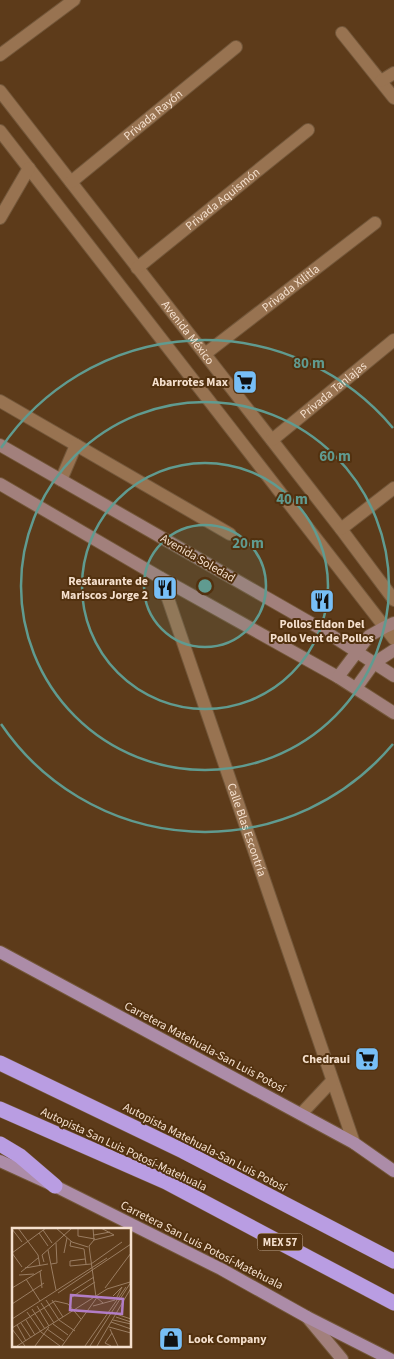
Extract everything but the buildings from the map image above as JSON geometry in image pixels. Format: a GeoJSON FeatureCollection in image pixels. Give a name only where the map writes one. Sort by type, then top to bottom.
{"type":"FeatureCollection","features":[{"type":"Feature","properties":{"kind":"highway","name":"Autopista Matehuala-San Luis Potosí"},"geometry":{"type":"LineString","coordinates":[[0,1063],[183,1151],[394,1261]]}},
{"type":"Feature","properties":{"kind":"highway","name":"Autopista San Luis Potosí-Matehuala"},"geometry":{"type":"LineString","coordinates":[[0,1109],[166,1182],[394,1303]]}},
{"type":"Feature","properties":{"kind":"highway"},"geometry":{"type":"LineString","coordinates":[[0,1144],[20,1156],[55,1186]]}},
{"type":"Feature","properties":{"kind":"main road","name":"Carretera Matehuala-San Luis Potosí"},"geometry":{"type":"LineString","coordinates":[[0,952],[354,1143],[394,1171]]}},
{"type":"Feature","properties":{"kind":"main road","name":"Carretera San Luis Potosí-Matehuala"},"geometry":{"type":"LineString","coordinates":[[0,1161],[55,1186],[221,1269],[307,1317],[390,1359]]}},
{"type":"Feature","properties":{"kind":"street"},"geometry":{"type":"LineString","coordinates":[[0,55],[74,0]]}},
{"type":"Feature","properties":{"kind":"street"},"geometry":{"type":"LineString","coordinates":[[342,33],[394,98]]}},
{"type":"Feature","properties":{"kind":"street","name":"Privada Rayón"},"geometry":{"type":"LineString","coordinates":[[70,182],[236,47]]}},
{"type":"Feature","properties":{"kind":"street"},"geometry":{"type":"LineString","coordinates":[[380,81],[394,73]]}},
{"type":"Feature","properties":{"kind":"street","name":"Avenida México"},"geometry":{"type":"LineString","coordinates":[[0,91],[341,529],[394,600]]}},
{"type":"Feature","properties":{"kind":"street","name":"Privada Aquismón"},"geometry":{"type":"LineString","coordinates":[[137,268],[308,130]]}},
{"type":"Feature","properties":{"kind":"street","name":"Avenida México"},"geometry":{"type":"LineString","coordinates":[[0,131],[389,625],[394,639]]}},
{"type":"Feature","properties":{"kind":"street"},"geometry":{"type":"LineString","coordinates":[[0,218],[29,168]]}},
{"type":"Feature","properties":{"kind":"street","name":"Privada Xilitla"},"geometry":{"type":"LineString","coordinates":[[205,354],[376,223]]}},
{"type":"Feature","properties":{"kind":"street","name":"Privada Tanlajas"},"geometry":{"type":"LineString","coordinates":[[272,440],[394,340]]}},
{"type":"Feature","properties":{"kind":"street"},"geometry":{"type":"LineString","coordinates":[[0,401],[230,534]]}},
{"type":"Feature","properties":{"kind":"street","name":"Avenida Soledad"},"geometry":{"type":"LineString","coordinates":[[0,445],[323,630],[394,676]]}},
{"type":"Feature","properties":{"kind":"street"},"geometry":{"type":"LineString","coordinates":[[62,480],[76,445]]}},
{"type":"Feature","properties":{"kind":"street"},"geometry":{"type":"LineString","coordinates":[[0,484],[161,578],[338,677],[394,713]]}},
{"type":"Feature","properties":{"kind":"street"},"geometry":{"type":"LineString","coordinates":[[341,529],[394,488]]}},
{"type":"Feature","properties":{"kind":"street","name":"Calle Blas Escontría"},"geometry":{"type":"LineString","coordinates":[[161,578],[354,1143]]}},
{"type":"Feature","properties":{"kind":"street"},"geometry":{"type":"LineString","coordinates":[[338,677],[369,636],[389,625]]}},
{"type":"Feature","properties":{"kind":"street"},"geometry":{"type":"LineString","coordinates":[[356,688],[374,663],[394,650]]}},
{"type":"Feature","properties":{"kind":"street"},"geometry":{"type":"LineString","coordinates":[[301,1114],[332,1080]]}},
{"type":"Feature","properties":{"kind":"street"},"geometry":{"type":"LineString","coordinates":[[307,1317],[342,1359]]}},
{"type":"Feature","properties":{"kind":"place","name":"Abarrotes Max"},"geometry":{"type":"Point","coordinates":[245,382]}},
{"type":"Feature","properties":{"kind":"place","name":"Restaurante de Mariscos Jorge 2"},"geometry":{"type":"Point","coordinates":[165,588]}},
{"type":"Feature","properties":{"kind":"place","name":"Pollos Eldon Del Pollo Vent de Pollos"},"geometry":{"type":"Point","coordinates":[322,601]}},
{"type":"Feature","properties":{"kind":"place","name":"Chedraui"},"geometry":{"type":"Point","coordinates":[367,1059]}},
{"type":"Feature","properties":{"kind":"place","name":"Look Company"},"geometry":{"type":"Point","coordinates":[171,1339]}}]}
